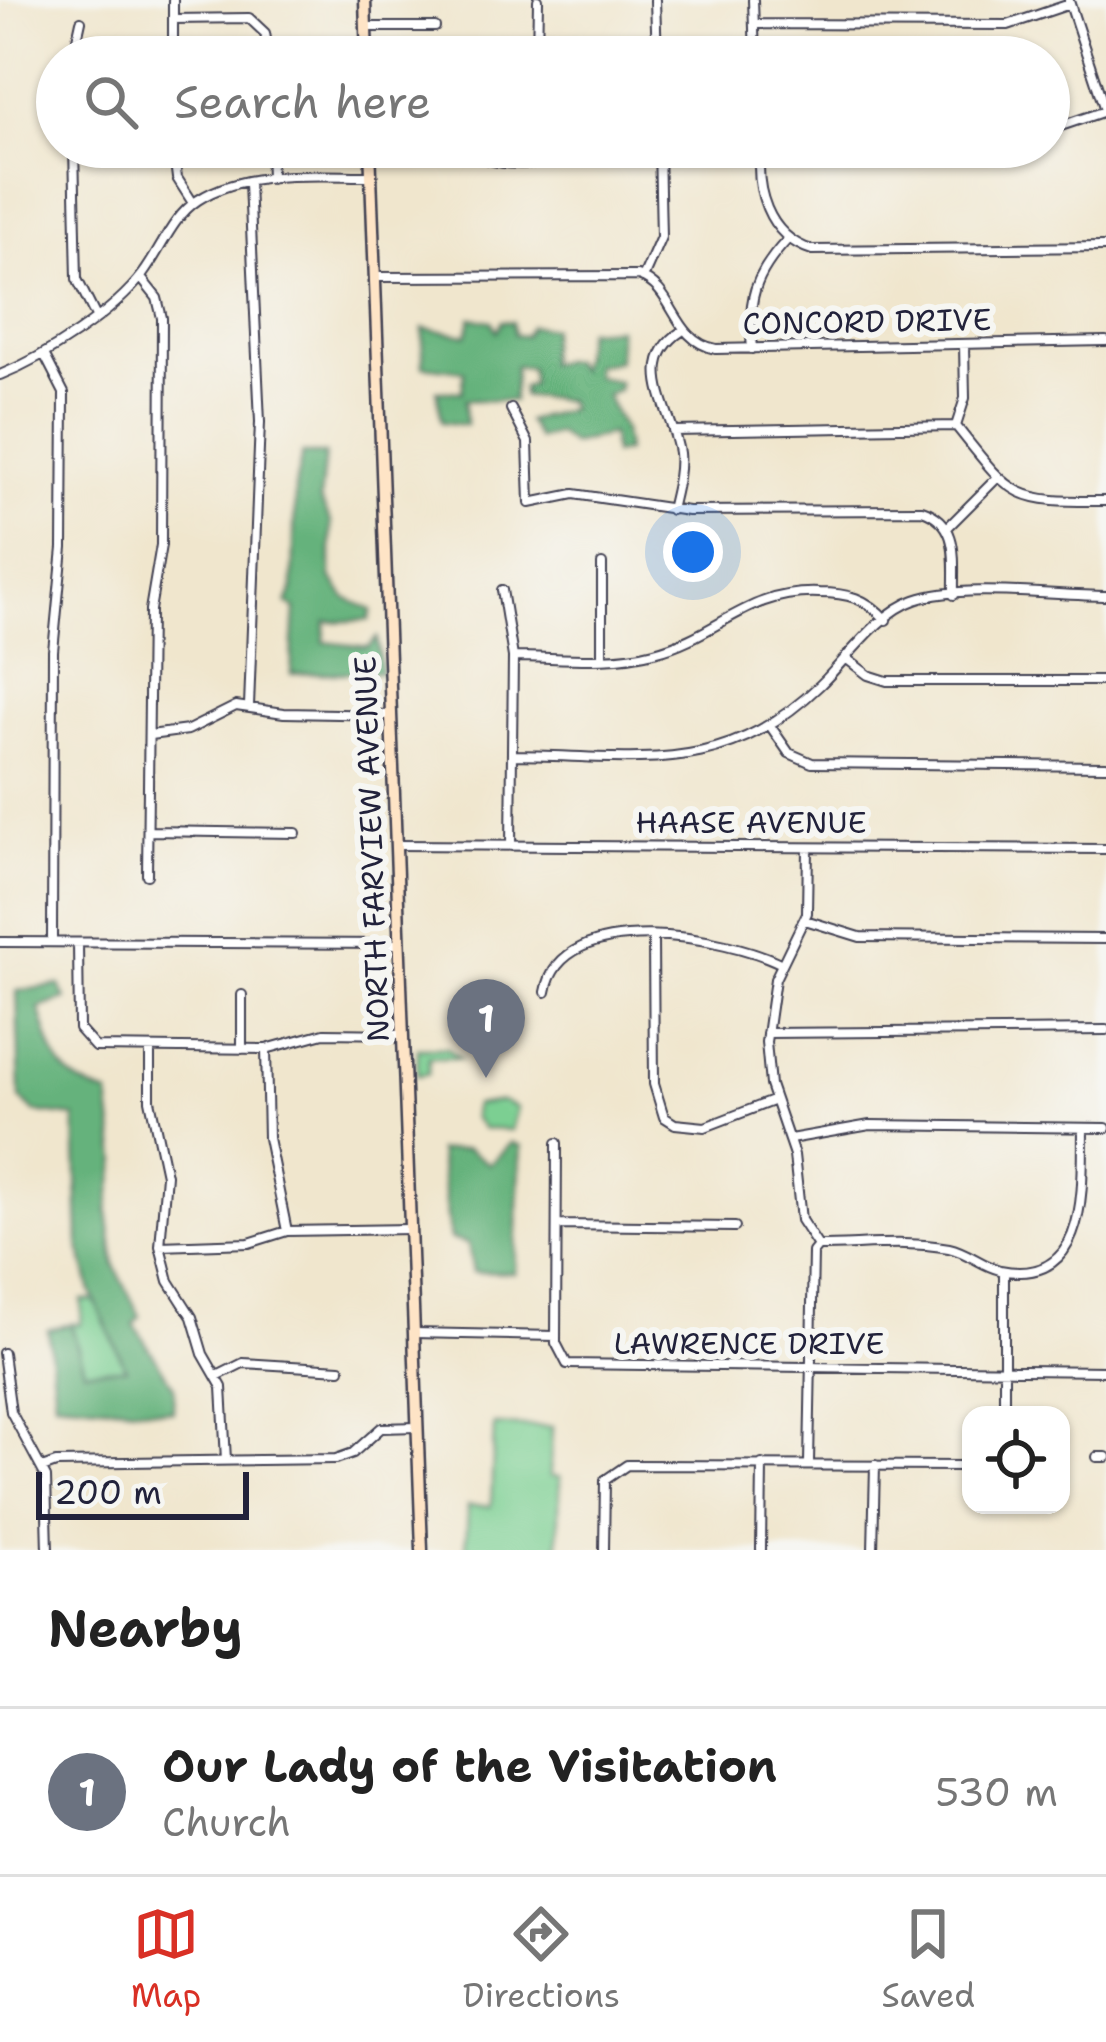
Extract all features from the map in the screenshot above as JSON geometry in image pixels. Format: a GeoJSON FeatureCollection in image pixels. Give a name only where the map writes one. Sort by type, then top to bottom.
{"type":"FeatureCollection","features":[{"type":"Feature","properties":{"kind":"street"},"geometry":{"type":"LineString","coordinates":[[173,0],[173,36]]}},
{"type":"Feature","properties":{"kind":"street"},"geometry":{"type":"LineString","coordinates":[[364,0],[366,36]]}},
{"type":"Feature","properties":{"kind":"street"},"geometry":{"type":"LineString","coordinates":[[537,36],[538,0]]}},
{"type":"Feature","properties":{"kind":"street"},"geometry":{"type":"LineString","coordinates":[[655,0],[656,36]]}},
{"type":"Feature","properties":{"kind":"street"},"geometry":{"type":"LineString","coordinates":[[753,0],[754,36]]}},
{"type":"Feature","properties":{"kind":"street"},"geometry":{"type":"LineString","coordinates":[[754,25],[1008,25],[1069,2],[1106,112],[1070,123]]}},
{"type":"Feature","properties":{"kind":"street"},"geometry":{"type":"LineString","coordinates":[[173,19],[249,18],[266,36]]}},
{"type":"Feature","properties":{"kind":"street"},"geometry":{"type":"LineString","coordinates":[[78,36],[81,21]]}},
{"type":"Feature","properties":{"kind":"street"},"geometry":{"type":"LineString","coordinates":[[366,27],[436,27]]}},
{"type":"Feature","properties":{"kind":"street"},"geometry":{"type":"LineString","coordinates":[[74,168],[77,279],[95,315]]}},
{"type":"Feature","properties":{"kind":"street"},"geometry":{"type":"LineString","coordinates":[[175,168],[193,203]]}},
{"type":"Feature","properties":{"kind":"street"},"geometry":{"type":"LineString","coordinates":[[271,168],[271,178]]}},
{"type":"Feature","properties":{"kind":"street","name":"NORTH FARVIEW AVENUE"},"geometry":{"type":"LineString","coordinates":[[371,168],[422,1550]]}},
{"type":"Feature","properties":{"kind":"street"},"geometry":{"type":"LineString","coordinates":[[644,278],[661,237],[659,168]]}},
{"type":"Feature","properties":{"kind":"street"},"geometry":{"type":"LineString","coordinates":[[761,168],[763,203],[788,239],[824,251],[1106,248]]}},
{"type":"Feature","properties":{"kind":"street"},"geometry":{"type":"LineString","coordinates":[[0,375],[44,354],[141,278],[193,203],[271,178],[371,176]]}},
{"type":"Feature","properties":{"kind":"street"},"geometry":{"type":"LineString","coordinates":[[249,184],[260,422],[249,706]]}},
{"type":"Feature","properties":{"kind":"street"},"geometry":{"type":"LineString","coordinates":[[752,349],[751,291],[760,270],[788,239]]}},
{"type":"Feature","properties":{"kind":"street"},"geometry":{"type":"LineString","coordinates":[[376,277],[644,278],[658,289],[682,331],[665,345],[657,374],[680,461],[671,510]]}},
{"type":"Feature","properties":{"kind":"street"},"geometry":{"type":"LineString","coordinates":[[141,278],[157,298],[162,318],[161,545],[150,610],[147,875]]}},
{"type":"Feature","properties":{"kind":"street","name":"CONCORD DRIVE"},"geometry":{"type":"LineString","coordinates":[[682,331],[707,347],[752,349],[1106,341]]}},
{"type":"Feature","properties":{"kind":"street"},"geometry":{"type":"LineString","coordinates":[[956,426],[964,398],[964,344]]}},
{"type":"Feature","properties":{"kind":"street"},"geometry":{"type":"LineString","coordinates":[[44,354],[64,393],[63,548],[53,651],[52,942]]}},
{"type":"Feature","properties":{"kind":"street"},"geometry":{"type":"LineString","coordinates":[[511,410],[528,442],[530,503],[590,494],[671,510],[910,509],[938,516],[949,527],[954,595]]}},
{"type":"Feature","properties":{"kind":"street"},"geometry":{"type":"LineString","coordinates":[[673,431],[956,426]]}},
{"type":"Feature","properties":{"kind":"street"},"geometry":{"type":"LineString","coordinates":[[956,426],[997,478],[1033,500],[1106,501]]}},
{"type":"Feature","properties":{"kind":"street"},"geometry":{"type":"LineString","coordinates":[[949,527],[997,478]]}},
{"type":"Feature","properties":{"kind":"street"},"geometry":{"type":"LineString","coordinates":[[602,564],[602,656]]}},
{"type":"Feature","properties":{"kind":"street"},"geometry":{"type":"LineString","coordinates":[[502,590],[513,657],[511,845]]}},
{"type":"Feature","properties":{"kind":"street"},"geometry":{"type":"LineString","coordinates":[[513,657],[602,656],[665,649],[746,605],[787,592],[843,593],[869,604],[886,620]]}},
{"type":"Feature","properties":{"kind":"street"},"geometry":{"type":"LineString","coordinates":[[512,755],[681,757],[732,746],[771,727],[909,602],[954,595],[1106,596]]}},
{"type":"Feature","properties":{"kind":"street"},"geometry":{"type":"LineString","coordinates":[[848,659],[868,676],[887,681],[1106,681]]}},
{"type":"Feature","properties":{"kind":"street"},"geometry":{"type":"LineString","coordinates":[[150,735],[188,730],[225,709],[249,706],[284,713],[392,716]]}},
{"type":"Feature","properties":{"kind":"street"},"geometry":{"type":"LineString","coordinates":[[771,727],[789,753],[812,764],[1106,766]]}},
{"type":"Feature","properties":{"kind":"street"},"geometry":{"type":"LineString","coordinates":[[149,831],[296,833]]}},
{"type":"Feature","properties":{"kind":"street","name":"HAASE AVENUE"},"geometry":{"type":"LineString","coordinates":[[395,845],[1106,849]]}},
{"type":"Feature","properties":{"kind":"street"},"geometry":{"type":"LineString","coordinates":[[808,848],[805,920],[769,998],[767,1033],[775,1100],[790,1139],[801,1220],[818,1246]]}},
{"type":"Feature","properties":{"kind":"street"},"geometry":{"type":"LineString","coordinates":[[805,920],[860,937],[1106,939]]}},
{"type":"Feature","properties":{"kind":"street"},"geometry":{"type":"LineString","coordinates":[[546,992],[555,967],[579,946],[609,938],[729,942],[783,964]]}},
{"type":"Feature","properties":{"kind":"street"},"geometry":{"type":"LineString","coordinates":[[653,939],[654,1084],[664,1117],[676,1124],[705,1127],[775,1100]]}},
{"type":"Feature","properties":{"kind":"street"},"geometry":{"type":"LineString","coordinates":[[0,942],[398,944]]}},
{"type":"Feature","properties":{"kind":"street"},"geometry":{"type":"LineString","coordinates":[[79,943],[84,1040],[100,1048],[266,1049],[324,1033],[402,1034]]}},
{"type":"Feature","properties":{"kind":"street"},"geometry":{"type":"LineString","coordinates":[[242,995],[242,1049]]}},
{"type":"Feature","properties":{"kind":"street"},"geometry":{"type":"LineString","coordinates":[[767,1033],[1106,1030]]}},
{"type":"Feature","properties":{"kind":"street"},"geometry":{"type":"LineString","coordinates":[[150,1048],[149,1100],[165,1161],[160,1246],[169,1281],[192,1318],[202,1354],[217,1376],[227,1411],[226,1460]]}},
{"type":"Feature","properties":{"kind":"street"},"geometry":{"type":"LineString","coordinates":[[266,1049],[268,1138],[287,1231]]}},
{"type":"Feature","properties":{"kind":"street"},"geometry":{"type":"LineString","coordinates":[[790,1139],[870,1125],[1106,1128]]}},
{"type":"Feature","properties":{"kind":"street"},"geometry":{"type":"LineString","coordinates":[[818,1246],[950,1248],[1004,1270],[1037,1267],[1073,1237],[1082,1215],[1083,1128]]}},
{"type":"Feature","properties":{"kind":"street"},"geometry":{"type":"LineString","coordinates":[[414,1333],[556,1336],[557,1143]]}},
{"type":"Feature","properties":{"kind":"street"},"geometry":{"type":"LineString","coordinates":[[557,1225],[734,1227]]}},
{"type":"Feature","properties":{"kind":"street"},"geometry":{"type":"LineString","coordinates":[[160,1246],[249,1243],[287,1231],[410,1229]]}},
{"type":"Feature","properties":{"kind":"street"},"geometry":{"type":"LineString","coordinates":[[809,1463],[813,1252],[818,1246]]}},
{"type":"Feature","properties":{"kind":"street"},"geometry":{"type":"LineString","coordinates":[[1004,1270],[1004,1406]]}},
{"type":"Feature","properties":{"kind":"street","name":"LAWRENCE DRIVE"},"geometry":{"type":"LineString","coordinates":[[556,1336],[558,1356],[572,1366],[1106,1371]]}},
{"type":"Feature","properties":{"kind":"street"},"geometry":{"type":"LineString","coordinates":[[3,1353],[11,1412],[41,1468],[48,1550]]}},
{"type":"Feature","properties":{"kind":"street"},"geometry":{"type":"LineString","coordinates":[[217,1376],[243,1363],[340,1369]]}},
{"type":"Feature","properties":{"kind":"street"},"geometry":{"type":"LineString","coordinates":[[41,1468],[56,1463],[336,1459],[353,1453],[381,1428],[417,1427]]}},
{"type":"Feature","properties":{"kind":"street"},"geometry":{"type":"LineString","coordinates":[[760,1550],[762,1464]]}},
{"type":"Feature","properties":{"kind":"street"},"geometry":{"type":"LineString","coordinates":[[873,1550],[875,1465]]}},
{"type":"Feature","properties":{"kind":"street"},"geometry":{"type":"LineString","coordinates":[[604,1550],[605,1480],[620,1467],[962,1466]]}},
{"type":"Feature","properties":{"kind":"green space"},"geometry":{"type":"Polygon","coordinates":[[[471,318],[492,321],[496,331],[502,321],[512,322],[514,335],[524,336],[530,326],[551,328],[547,363],[571,360],[578,369],[586,330],[618,328],[618,361],[595,365],[595,376],[619,382],[618,390],[606,395],[623,429],[626,451],[613,454],[611,434],[571,444],[557,433],[538,439],[527,421],[569,409],[566,400],[523,396],[522,387],[532,384],[530,368],[515,366],[513,401],[465,400],[466,425],[442,422],[437,391],[462,392],[464,371],[423,366],[423,328],[467,335],[471,318]]]}},
{"type":"Feature","properties":{"kind":"green space"},"geometry":{"type":"Polygon","coordinates":[[[302,454],[325,454],[320,500],[331,522],[331,577],[346,598],[372,610],[369,620],[326,622],[324,642],[368,647],[377,638],[381,672],[291,674],[295,609],[287,604],[293,589],[295,486],[302,454]]]}},
{"type":"Feature","properties":{"kind":"green space"},"geometry":{"type":"Polygon","coordinates":[[[60,985],[66,999],[39,1008],[67,1073],[109,1095],[117,1160],[108,1211],[115,1266],[140,1316],[134,1324],[174,1387],[173,1411],[55,1401],[48,1330],[71,1324],[84,1370],[126,1368],[91,1292],[79,1244],[75,1117],[35,1112],[20,1099],[17,991],[60,985]]]}},
{"type":"Feature","properties":{"kind":"green space"},"geometry":{"type":"Polygon","coordinates":[[[418,1048],[447,1048],[460,1058],[429,1058],[428,1074],[417,1075],[418,1048]]]}},
{"type":"Feature","properties":{"kind":"green space"},"geometry":{"type":"Polygon","coordinates":[[[502,1101],[517,1108],[511,1130],[483,1129],[473,1117],[474,1105],[502,1101]]]}},
{"type":"Feature","properties":{"kind":"green space"},"geometry":{"type":"Polygon","coordinates":[[[511,1143],[521,1146],[515,1273],[473,1272],[468,1244],[450,1239],[438,1151],[467,1149],[490,1164],[511,1143]]]}},
{"type":"Feature","properties":{"kind":"green space"},"geometry":{"type":"Polygon","coordinates":[[[82,1300],[95,1301],[126,1369],[84,1370],[71,1324],[81,1324],[82,1300]]]}},
{"type":"Feature","properties":{"kind":"green space"},"geometry":{"type":"Polygon","coordinates":[[[494,1425],[552,1427],[550,1476],[560,1477],[558,1550],[466,1550],[468,1506],[491,1506],[494,1425]]]}},
{"type":"Feature","properties":{"kind":"place","name":"Our Lady of the Visitation"},"geometry":{"type":"Point","coordinates":[486,1078]}}]}
